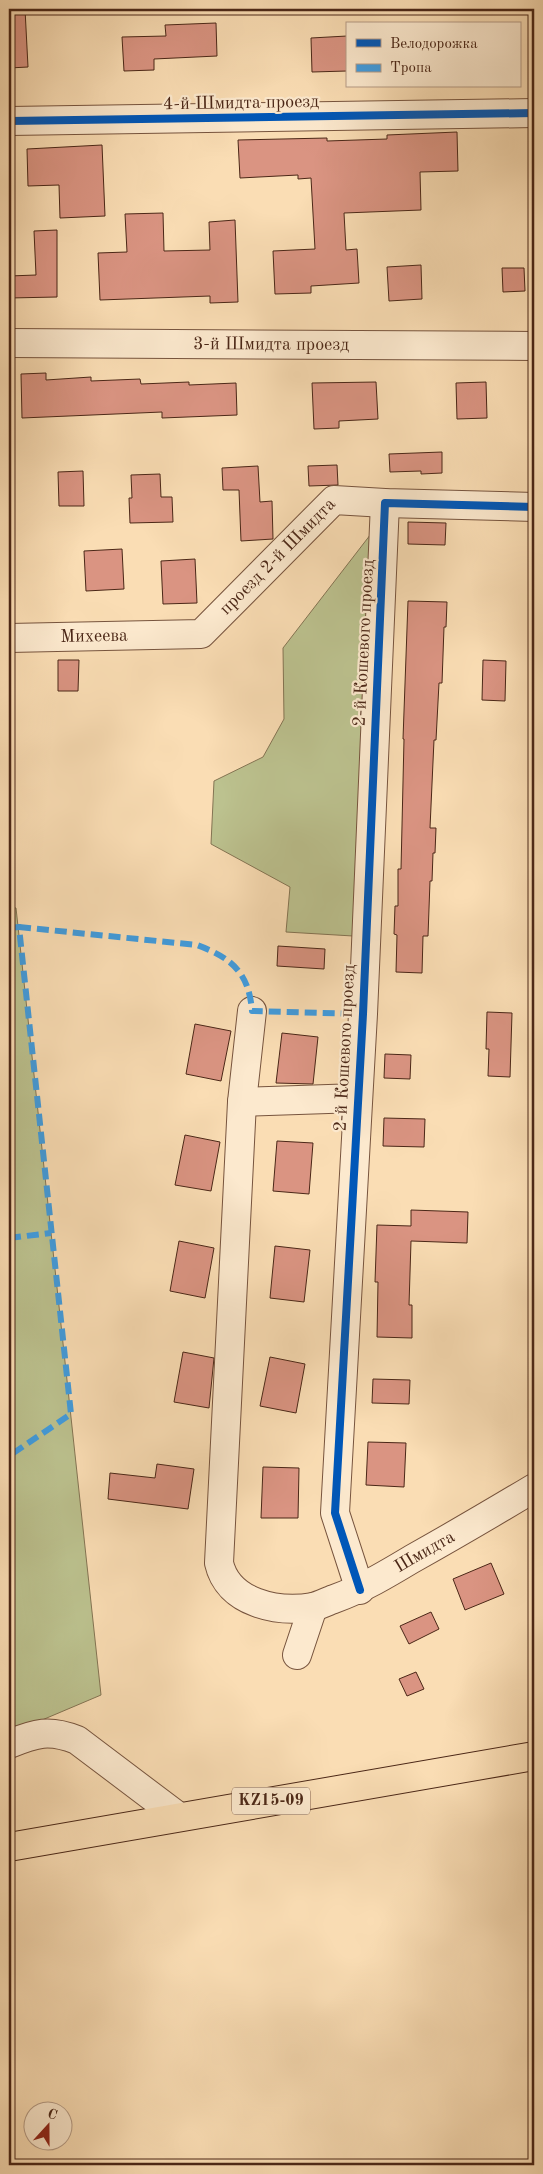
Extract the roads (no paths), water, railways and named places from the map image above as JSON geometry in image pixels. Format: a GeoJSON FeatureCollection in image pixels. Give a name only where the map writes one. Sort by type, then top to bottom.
{"type":"FeatureCollection","features":[{"type":"Feature","properties":{"kind":"highway","name":"KZ15-09"},"geometry":{"type":"LineString","coordinates":[[9,1847],[534,1756]]}},
{"type":"Feature","properties":{"kind":"street","name":"4-й Шмидта проезд"},"geometry":{"type":"LineString","coordinates":[[9,121],[534,113]]}},
{"type":"Feature","properties":{"kind":"street","name":"3-й Шмидта проезд"},"geometry":{"type":"LineString","coordinates":[[9,343],[534,346]]}},
{"type":"Feature","properties":{"kind":"street","name":"проезд 2-й Шмидта"},"geometry":{"type":"LineString","coordinates":[[180,634],[201,634],[334,500],[534,508]]}},
{"type":"Feature","properties":{"kind":"street","name":"2-й Кошевого проезд"},"geometry":{"type":"LineString","coordinates":[[360,1590],[335,1513],[358,1098],[385,503]]}},
{"type":"Feature","properties":{"kind":"street","name":"Михеева"},"geometry":{"type":"LineString","coordinates":[[9,638],[180,634]]}},
{"type":"Feature","properties":{"kind":"street","name":"Шмидта"},"geometry":{"type":"LineString","coordinates":[[252,1011],[242,1102],[219,1563],[222,1574],[229,1586],[247,1598],[282,1608],[313,1606],[360,1590],[534,1488]]}},
{"type":"Feature","properties":{"kind":"street"},"geometry":{"type":"LineString","coordinates":[[242,1102],[358,1098]]}},
{"type":"Feature","properties":{"kind":"street"},"geometry":{"type":"LineString","coordinates":[[297,1655],[313,1606]]}},
{"type":"Feature","properties":{"kind":"street"},"geometry":{"type":"LineString","coordinates":[[9,1744],[44,1732],[63,1734],[77,1740],[180,1817]]}}]}
